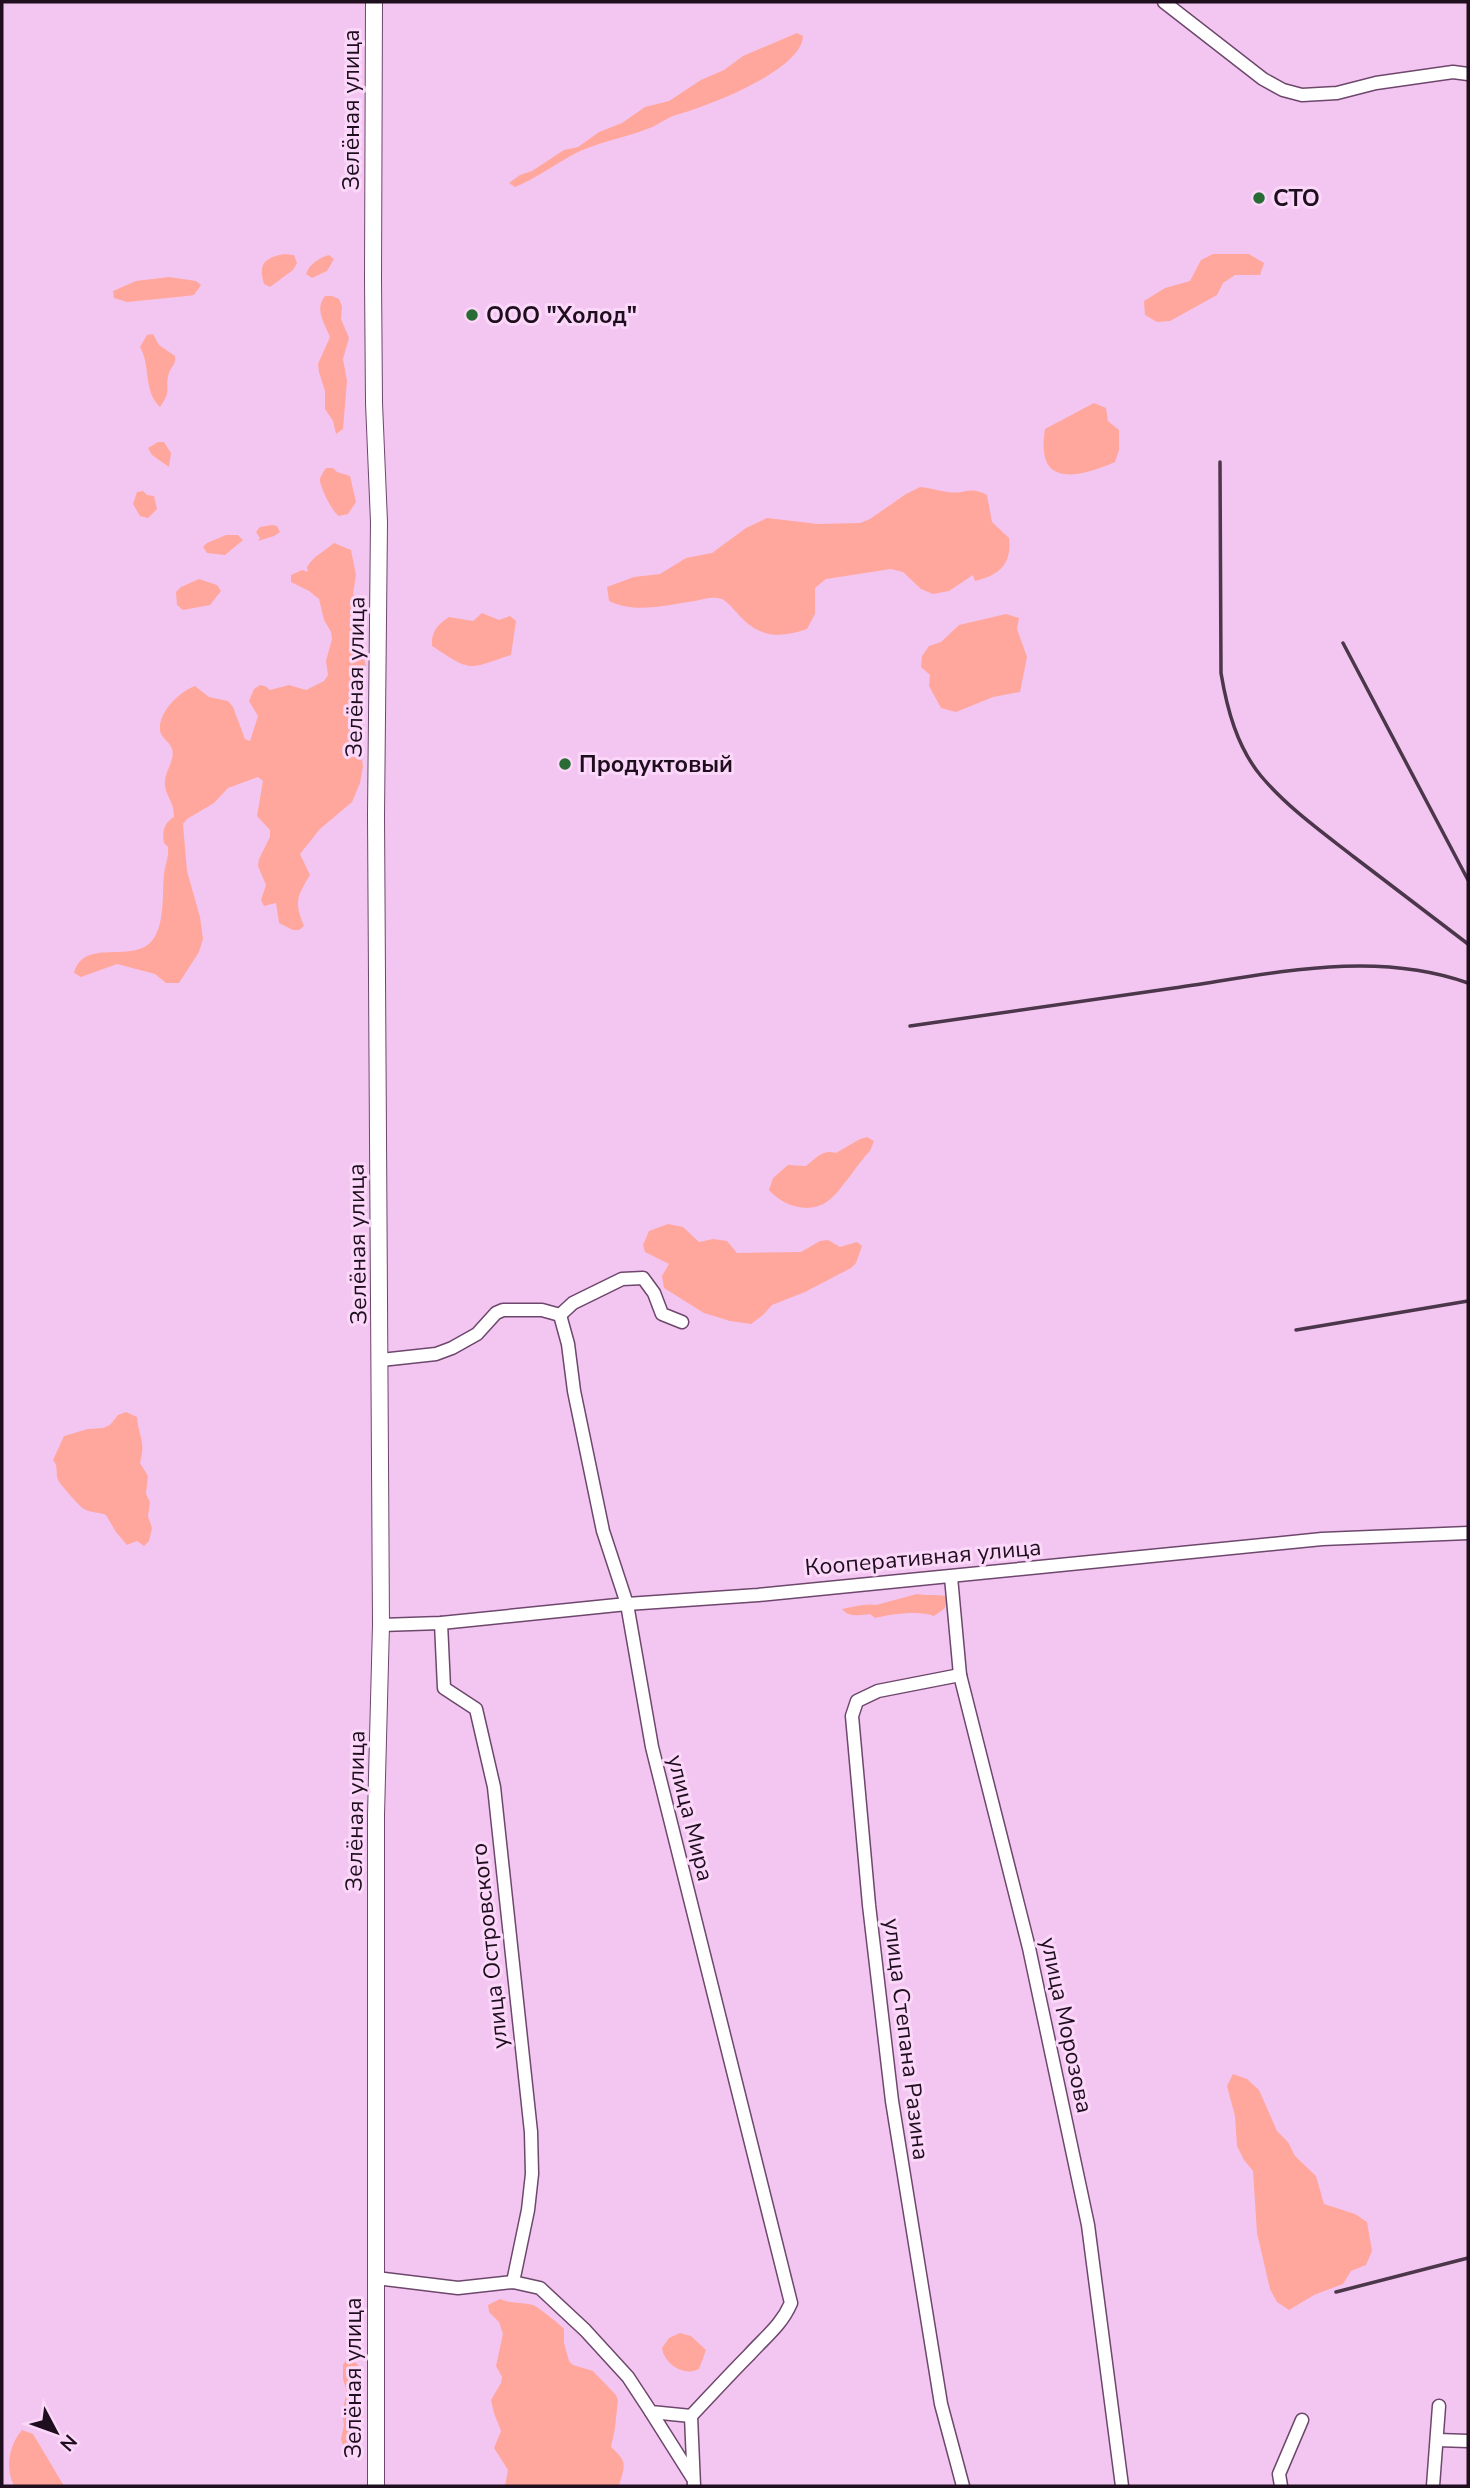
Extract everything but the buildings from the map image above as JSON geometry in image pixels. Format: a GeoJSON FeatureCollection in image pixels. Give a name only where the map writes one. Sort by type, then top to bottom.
{"type":"FeatureCollection","features":[{"type":"Feature","properties":{"kind":"street","name":"Зелёная улица"},"geometry":{"type":"LineString","coordinates":[[374,2],[374,403],[379,522],[376,828],[381,1625],[376,1815],[376,2486]]}},
{"type":"Feature","properties":{"kind":"street"},"geometry":{"type":"LineString","coordinates":[[1164,2],[1263,79],[1283,90],[1302,95],[1337,93],[1376,83],[1453,72],[1468,74]]}},
{"type":"Feature","properties":{"kind":"street"},"geometry":{"type":"LineString","coordinates":[[380,1360],[436,1354],[452,1348],[477,1334],[496,1313],[503,1310],[542,1310],[560,1315],[573,1303],[622,1279],[643,1278],[654,1293],[662,1314],[682,1322]]}},
{"type":"Feature","properties":{"kind":"street","name":"улица Мира"},"geometry":{"type":"LineString","coordinates":[[560,1315],[568,1344],[603,1531],[627,1604],[652,1747],[791,2303],[784,2319],[775,2330],[691,2416]]}},
{"type":"Feature","properties":{"kind":"street","name":"Кооперативная улица"},"geometry":{"type":"LineString","coordinates":[[381,1625],[442,1623],[627,1604],[951,1577],[1322,1539],[1468,1533]]}},
{"type":"Feature","properties":{"kind":"street","name":"улица Морозова"},"geometry":{"type":"LineString","coordinates":[[951,1577],[960,1675],[1032,1961],[1088,2225],[1122,2486]]}},
{"type":"Feature","properties":{"kind":"street","name":"улица Островского"},"geometry":{"type":"LineString","coordinates":[[442,1623],[444,1688],[476,1709],[494,1787],[531,2132],[532,2174],[528,2210],[513,2282]]}},
{"type":"Feature","properties":{"kind":"street","name":"улица Степана Разина"},"geometry":{"type":"LineString","coordinates":[[960,1675],[870,1694],[857,1702],[852,1716],[869,1905],[891,2101],[941,2404],[963,2486]]}},
{"type":"Feature","properties":{"kind":"street"},"geometry":{"type":"LineString","coordinates":[[376,2278],[458,2288],[513,2282],[540,2288],[585,2330],[628,2377],[693,2482]]}},
{"type":"Feature","properties":{"kind":"street"},"geometry":{"type":"LineString","coordinates":[[1433,2486],[1439,2406]]}},
{"type":"Feature","properties":{"kind":"street"},"geometry":{"type":"LineString","coordinates":[[651,2412],[691,2416],[693,2482]]}},
{"type":"Feature","properties":{"kind":"street"},"geometry":{"type":"LineString","coordinates":[[1281,2486],[1279,2474],[1302,2420]]}},
{"type":"Feature","properties":{"kind":"street"},"geometry":{"type":"LineString","coordinates":[[1437,2440],[1468,2441]]}},
{"type":"Feature","properties":{"kind":"shaded area"},"geometry":{"type":"Polygon","coordinates":[[[797,33],[803,36],[798,49],[787,62],[750,86],[672,116],[651,128],[584,149],[515,187],[509,183],[564,150],[578,147],[599,132],[622,123],[645,107],[669,101],[743,56],[797,33]]]}},
{"type":"Feature","properties":{"kind":"shaded area"},"geometry":{"type":"Polygon","coordinates":[[[284,254],[294,255],[297,263],[293,270],[270,287],[264,284],[264,263],[284,254]]]}},
{"type":"Feature","properties":{"kind":"shaded area"},"geometry":{"type":"Polygon","coordinates":[[[1213,254],[1249,254],[1264,263],[1260,275],[1235,275],[1223,283],[1217,295],[1170,321],[1157,322],[1145,315],[1144,301],[1165,288],[1190,281],[1201,260],[1213,254]]]}},
{"type":"Feature","properties":{"kind":"shaded area"},"geometry":{"type":"Polygon","coordinates":[[[329,255],[334,259],[327,271],[312,278],[306,274],[315,262],[329,255]]]}},
{"type":"Feature","properties":{"kind":"shaded area"},"geometry":{"type":"Polygon","coordinates":[[[169,277],[196,281],[201,285],[194,295],[127,302],[114,298],[113,291],[136,281],[169,277]]]}},
{"type":"Feature","properties":{"kind":"shaded area"},"geometry":{"type":"Polygon","coordinates":[[[325,296],[339,299],[342,306],[341,319],[349,338],[343,359],[347,381],[343,429],[336,434],[333,421],[325,409],[325,391],[318,364],[330,337],[320,311],[325,296]]]}},
{"type":"Feature","properties":{"kind":"shaded area"},"geometry":{"type":"Polygon","coordinates":[[[153,334],[159,345],[175,356],[166,396],[160,407],[151,394],[140,347],[147,335],[153,334]]]}},
{"type":"Feature","properties":{"kind":"shaded area"},"geometry":{"type":"Polygon","coordinates":[[[1094,403],[1106,408],[1108,421],[1119,430],[1119,450],[1115,462],[1084,473],[1063,474],[1054,470],[1047,463],[1044,452],[1045,429],[1094,403]]]}},
{"type":"Feature","properties":{"kind":"shaded area"},"geometry":{"type":"Polygon","coordinates":[[[158,442],[164,442],[171,453],[169,467],[152,455],[148,448],[158,442]]]}},
{"type":"Feature","properties":{"kind":"shaded area"},"geometry":{"type":"Polygon","coordinates":[[[326,468],[333,468],[350,476],[356,502],[348,514],[339,516],[326,498],[320,479],[326,468]]]}},
{"type":"Feature","properties":{"kind":"shaded area"},"geometry":{"type":"Polygon","coordinates":[[[920,487],[954,493],[971,490],[987,495],[992,522],[1009,538],[1006,562],[997,572],[975,581],[973,575],[949,591],[933,594],[921,589],[903,572],[891,569],[826,579],[815,588],[815,614],[807,629],[778,635],[753,627],[719,598],[640,608],[609,601],[607,587],[634,577],[660,574],[686,558],[712,553],[746,528],[767,518],[818,524],[860,523],[920,487]]]}},
{"type":"Feature","properties":{"kind":"shaded area"},"geometry":{"type":"Polygon","coordinates":[[[143,491],[154,496],[157,509],[148,518],[140,516],[133,504],[137,492],[143,491]]]}},
{"type":"Feature","properties":{"kind":"shaded area"},"geometry":{"type":"Polygon","coordinates":[[[277,526],[280,532],[258,541],[260,538],[256,532],[260,527],[277,526]]]}},
{"type":"Feature","properties":{"kind":"shaded area"},"geometry":{"type":"Polygon","coordinates":[[[226,535],[238,535],[243,540],[225,555],[207,553],[203,547],[207,543],[226,535]]]}},
{"type":"Feature","properties":{"kind":"shaded area"},"geometry":{"type":"Polygon","coordinates":[[[334,543],[351,550],[356,575],[353,594],[363,611],[360,636],[366,667],[361,691],[363,766],[352,802],[320,829],[300,854],[310,875],[298,899],[304,926],[293,930],[279,923],[276,903],[264,906],[261,900],[266,885],[258,866],[270,837],[270,830],[257,816],[263,781],[258,777],[228,788],[214,803],[183,824],[187,871],[200,917],[203,939],[199,952],[179,983],[166,983],[155,974],[117,964],[81,977],[74,973],[86,957],[105,952],[137,950],[146,946],[157,932],[162,913],[168,854],[164,831],[174,817],[165,781],[173,753],[160,731],[162,717],[171,704],[182,693],[195,686],[209,697],[228,701],[233,707],[245,739],[250,741],[258,716],[249,701],[254,689],[260,685],[270,690],[289,685],[306,690],[324,681],[328,675],[326,661],[332,639],[319,599],[291,582],[291,575],[302,570],[308,572],[307,567],[313,559],[334,543]]]}},
{"type":"Feature","properties":{"kind":"shaded area"},"geometry":{"type":"Polygon","coordinates":[[[199,579],[217,585],[221,591],[210,605],[183,610],[177,605],[176,592],[199,579]]]}},
{"type":"Feature","properties":{"kind":"shaded area"},"geometry":{"type":"Polygon","coordinates":[[[482,613],[499,620],[510,616],[516,621],[511,655],[486,664],[470,666],[432,646],[436,629],[449,617],[473,621],[482,613]]]}},
{"type":"Feature","properties":{"kind":"shaded area"},"geometry":{"type":"Polygon","coordinates":[[[1006,614],[1019,618],[1017,629],[1027,657],[1020,692],[993,697],[956,712],[941,708],[929,686],[930,675],[921,667],[922,656],[929,646],[941,642],[959,625],[1006,614]]]}},
{"type":"Feature","properties":{"kind":"shaded area"},"geometry":{"type":"Polygon","coordinates":[[[867,1137],[874,1141],[870,1151],[838,1192],[821,1205],[797,1207],[781,1200],[769,1190],[773,1178],[788,1165],[806,1166],[823,1153],[836,1153],[867,1137]]]}},
{"type":"Feature","properties":{"kind":"shaded area"},"geometry":{"type":"Polygon","coordinates":[[[668,1224],[683,1227],[699,1242],[713,1239],[727,1241],[737,1253],[801,1252],[820,1241],[828,1240],[840,1247],[857,1242],[862,1246],[856,1263],[851,1268],[805,1292],[772,1305],[751,1324],[704,1313],[664,1288],[662,1276],[669,1264],[645,1252],[643,1245],[649,1231],[668,1224]]]}},
{"type":"Feature","properties":{"kind":"shaded area"},"geometry":{"type":"Polygon","coordinates":[[[126,1412],[137,1417],[142,1444],[140,1463],[148,1476],[146,1494],[150,1502],[148,1516],[152,1528],[149,1541],[144,1546],[137,1541],[127,1545],[106,1515],[82,1508],[58,1480],[53,1460],[64,1436],[103,1428],[110,1425],[118,1415],[126,1412]]]}},
{"type":"Feature","properties":{"kind":"shaded area"},"geometry":{"type":"Polygon","coordinates":[[[917,1594],[945,1596],[947,1603],[944,1609],[934,1616],[913,1613],[875,1618],[870,1614],[851,1615],[842,1609],[876,1605],[917,1594]]]}},
{"type":"Feature","properties":{"kind":"shaded area"},"geometry":{"type":"Polygon","coordinates":[[[1233,2074],[1247,2079],[1259,2090],[1277,2131],[1288,2142],[1295,2156],[1316,2176],[1324,2204],[1355,2214],[1367,2222],[1372,2251],[1366,2265],[1351,2271],[1343,2284],[1314,2295],[1289,2310],[1277,2302],[1270,2289],[1257,2233],[1253,2171],[1237,2146],[1235,2116],[1227,2086],[1233,2074]]]}},
{"type":"Feature","properties":{"kind":"shaded area"},"geometry":{"type":"Polygon","coordinates":[[[500,2299],[533,2305],[554,2320],[564,2329],[564,2343],[569,2361],[573,2365],[593,2371],[616,2395],[618,2400],[611,2447],[624,2464],[619,2486],[505,2486],[508,2470],[494,2448],[501,2431],[491,2400],[501,2383],[502,2377],[496,2366],[503,2334],[499,2322],[489,2312],[488,2305],[500,2299]]]}},
{"type":"Feature","properties":{"kind":"shaded area"},"geometry":{"type":"Polygon","coordinates":[[[680,2333],[691,2336],[706,2350],[699,2369],[687,2371],[676,2368],[664,2354],[662,2348],[669,2338],[680,2333]]]}},
{"type":"Feature","properties":{"kind":"shaded area"},"geometry":{"type":"Polygon","coordinates":[[[346,2360],[353,2360],[358,2365],[357,2385],[363,2419],[358,2438],[361,2450],[357,2456],[351,2455],[341,2439],[344,2425],[342,2412],[347,2392],[343,2379],[343,2365],[346,2360]]]}},
{"type":"Feature","properties":{"kind":"shaded area"},"geometry":{"type":"Polygon","coordinates":[[[22,2430],[33,2434],[64,2486],[14,2486],[10,2457],[22,2430]]]}},
{"type":"Feature","properties":{"kind":"railway"},"geometry":{"type":"LineString","coordinates":[[1220,462],[1221,673],[1230,714],[1245,753],[1261,776],[1293,809],[1468,944]]}},
{"type":"Feature","properties":{"kind":"railway"},"geometry":{"type":"LineString","coordinates":[[1343,643],[1468,880]]}},
{"type":"Feature","properties":{"kind":"railway"},"geometry":{"type":"LineString","coordinates":[[910,1026],[1285,971],[1322,968],[1396,967],[1468,983]]}},
{"type":"Feature","properties":{"kind":"railway"},"geometry":{"type":"LineString","coordinates":[[1296,1330],[1468,1301]]}},
{"type":"Feature","properties":{"kind":"railway"},"geometry":{"type":"LineString","coordinates":[[1336,2292],[1468,2258]]}},
{"type":"Feature","properties":{"kind":"place","name":"СТО"},"geometry":{"type":"Point","coordinates":[1259,198]}},
{"type":"Feature","properties":{"kind":"place","name":"ООО \"Холод\""},"geometry":{"type":"Point","coordinates":[472,315]}},
{"type":"Feature","properties":{"kind":"place","name":"Продуктовый"},"geometry":{"type":"Point","coordinates":[565,764]}}]}
